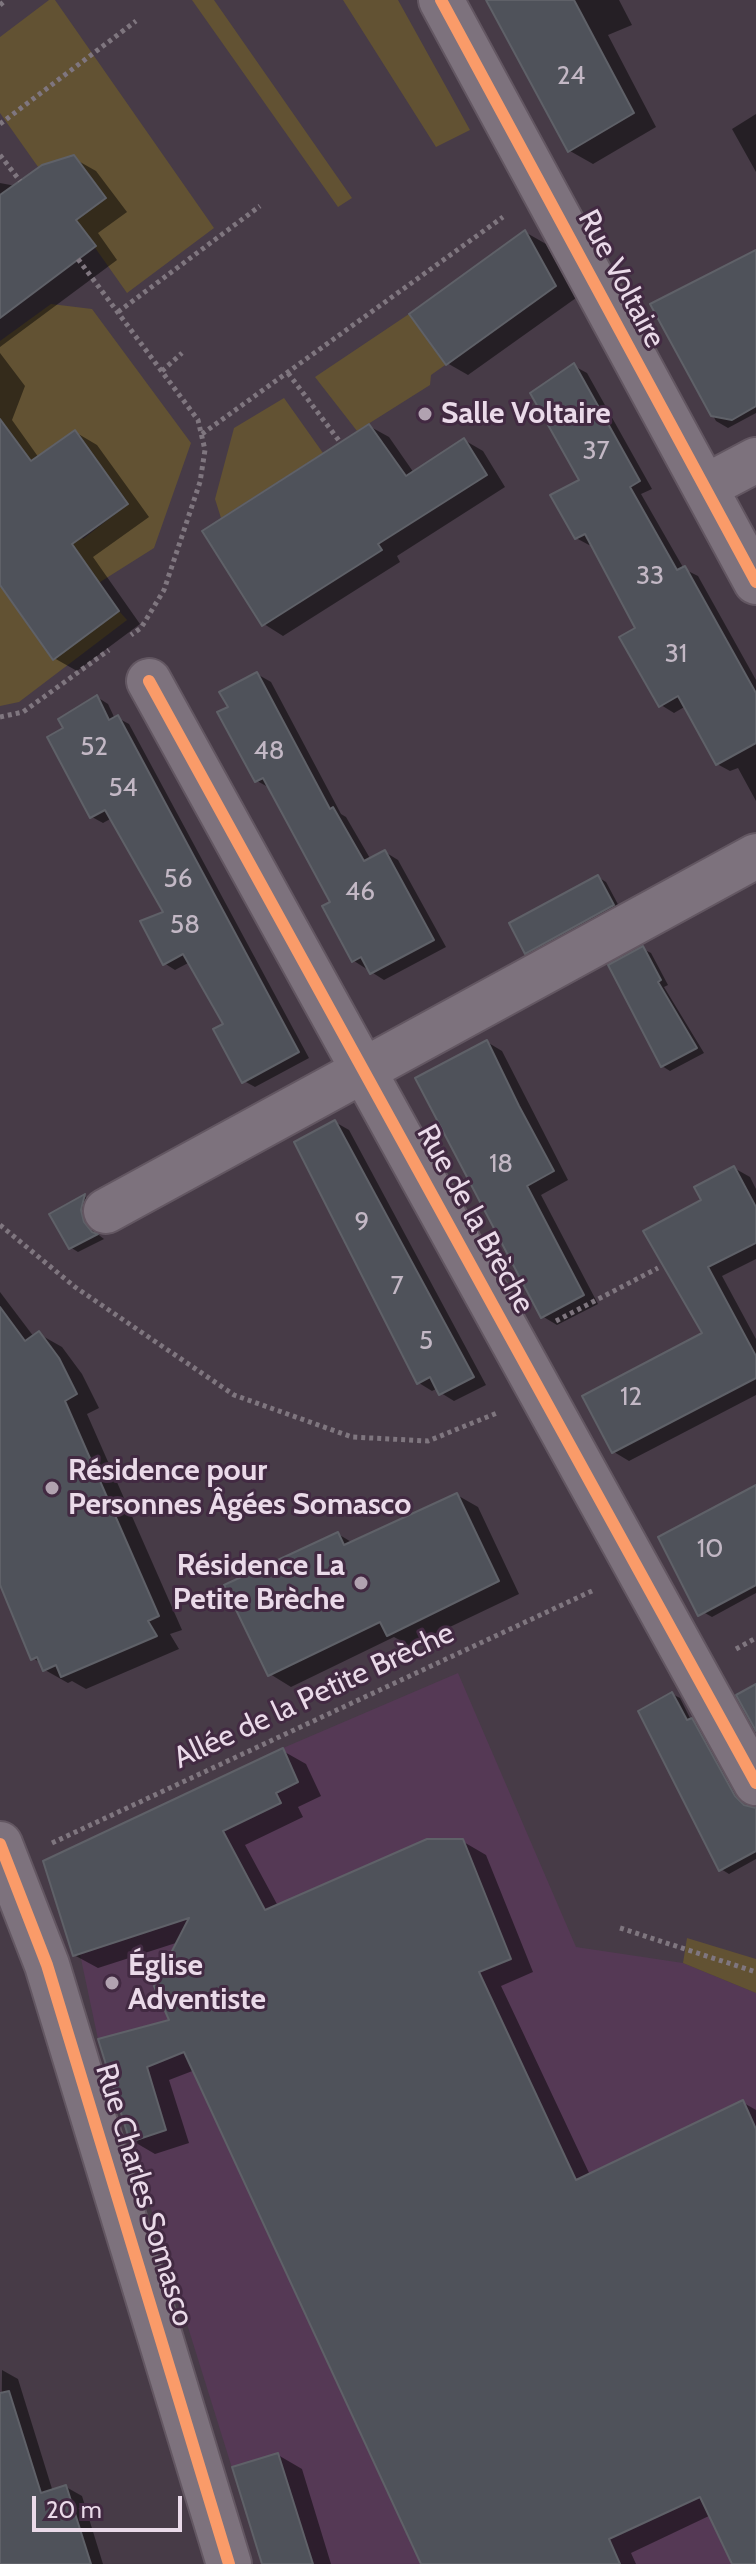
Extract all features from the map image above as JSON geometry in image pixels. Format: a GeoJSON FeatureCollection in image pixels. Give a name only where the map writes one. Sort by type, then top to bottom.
{"type":"FeatureCollection","features":[{"type":"Feature","properties":{"kind":"street","name":"Rue Voltaire"},"geometry":{"type":"LineString","coordinates":[[441,0],[756,582]]}},
{"type":"Feature","properties":{"kind":"street"},"geometry":{"type":"LineString","coordinates":[[705,487],[756,460]]}},
{"type":"Feature","properties":{"kind":"street","name":"Rue de la Brèche"},"geometry":{"type":"LineString","coordinates":[[149,681],[756,1783]]}},
{"type":"Feature","properties":{"kind":"street"},"geometry":{"type":"LineString","coordinates":[[106,1211],[756,856]]}},
{"type":"Feature","properties":{"kind":"street","name":"Rue Charles Somasco"},"geometry":{"type":"LineString","coordinates":[[4,1854],[47,1965],[229,2564]]}},
{"type":"Feature","properties":{"kind":"path"},"geometry":{"type":"LineString","coordinates":[[0,5],[6,0]]}},
{"type":"Feature","properties":{"kind":"path"},"geometry":{"type":"LineString","coordinates":[[0,124],[136,21]]}},
{"type":"Feature","properties":{"kind":"path"},"geometry":{"type":"LineString","coordinates":[[0,155],[20,181]]}},
{"type":"Feature","properties":{"kind":"path"},"geometry":{"type":"LineString","coordinates":[[202,434],[507,214],[546,195]]}},
{"type":"Feature","properties":{"kind":"path"},"geometry":{"type":"LineString","coordinates":[[118,312],[260,206]]}},
{"type":"Feature","properties":{"kind":"path"},"geometry":{"type":"LineString","coordinates":[[78,259],[198,420],[205,450],[200,482],[164,590],[141,628],[129,636]]}},
{"type":"Feature","properties":{"kind":"path"},"geometry":{"type":"LineString","coordinates":[[162,371],[182,353]]}},
{"type":"Feature","properties":{"kind":"path"},"geometry":{"type":"LineString","coordinates":[[288,373],[340,442]]}},
{"type":"Feature","properties":{"kind":"path"},"geometry":{"type":"LineString","coordinates":[[0,717],[23,712],[117,645]]}},
{"type":"Feature","properties":{"kind":"path"},"geometry":{"type":"LineString","coordinates":[[0,1225],[75,1287],[234,1395],[352,1437],[428,1441],[542,1394]]}},
{"type":"Feature","properties":{"kind":"path"},"geometry":{"type":"LineString","coordinates":[[513,1343],[658,1268]]}},
{"type":"Feature","properties":{"kind":"path"},"geometry":{"type":"LineString","coordinates":[[620,1928],[756,1972]]}},
{"type":"Feature","properties":{"kind":"shaded area"},"geometry":{"type":"Polygon","coordinates":[[[49,0],[55,0],[214,228],[127,293],[0,113],[0,37],[49,0]]]}},
{"type":"Feature","properties":{"kind":"shaded area"},"geometry":{"type":"Polygon","coordinates":[[[192,0],[214,0],[352,198],[338,207],[192,0]]]}},
{"type":"Feature","properties":{"kind":"shaded area"},"geometry":{"type":"Polygon","coordinates":[[[343,0],[398,0],[470,130],[436,147],[343,0]]]}},
{"type":"Feature","properties":{"kind":"shaded area"},"geometry":{"type":"Polygon","coordinates":[[[51,304],[92,309],[191,443],[154,548],[89,589],[44,527],[66,512],[83,539],[128,504],[75,430],[49,448],[39,473],[0,419],[0,341],[51,304]]]}},
{"type":"Feature","properties":{"kind":"shaded area"},"geometry":{"type":"Polygon","coordinates":[[[409,314],[448,363],[431,375],[430,385],[357,431],[315,377],[409,314]]]}},
{"type":"Feature","properties":{"kind":"shaded area"},"geometry":{"type":"Polygon","coordinates":[[[284,398],[323,453],[221,518],[215,499],[234,428],[284,398]]]}},
{"type":"Feature","properties":{"kind":"shaded area"},"geometry":{"type":"Polygon","coordinates":[[[0,585],[53,659],[119,611],[127,620],[19,702],[0,706],[0,585]]]}},
{"type":"Feature","properties":{"kind":"shaded area"},"geometry":{"type":"Polygon","coordinates":[[[458,1673],[576,1947],[683,1963],[756,1993],[756,2564],[262,2564],[98,2039],[80,1954],[73,1956],[43,1861],[283,1748],[458,1673]]]}},
{"type":"Feature","properties":{"kind":"shaded area"},"geometry":{"type":"Polygon","coordinates":[[[687,1938],[756,1959],[756,1993],[683,1963],[687,1938]]]}},
{"type":"Feature","properties":{"kind":"building"},"geometry":{"type":"Polygon","coordinates":[[[486,0],[574,0],[634,113],[568,152],[486,0]]]}},
{"type":"Feature","properties":{"kind":"building"},"geometry":{"type":"Polygon","coordinates":[[[74,155],[106,198],[76,220],[96,246],[0,318],[0,195],[42,165],[74,155]]]}},
{"type":"Feature","properties":{"kind":"building"},"geometry":{"type":"Polygon","coordinates":[[[525,230],[556,286],[446,365],[409,314],[525,230]]]}},
{"type":"Feature","properties":{"kind":"building"},"geometry":{"type":"Polygon","coordinates":[[[756,250],[756,406],[732,420],[711,416],[650,304],[756,250]]]}},
{"type":"Feature","properties":{"kind":"building"},"geometry":{"type":"Polygon","coordinates":[[[574,363],[640,481],[630,487],[677,570],[685,566],[756,693],[756,743],[716,765],[678,696],[659,707],[619,637],[635,628],[585,534],[575,539],[550,495],[579,480],[530,393],[574,363]]]}},
{"type":"Feature","properties":{"kind":"building"},"geometry":{"type":"Polygon","coordinates":[[[0,419],[31,461],[75,430],[128,504],[72,544],[119,611],[53,660],[0,585],[0,419]]]}},
{"type":"Feature","properties":{"kind":"building"},"geometry":{"type":"Polygon","coordinates":[[[369,424],[406,476],[464,438],[487,475],[378,544],[382,550],[262,626],[202,531],[369,424]]]}},
{"type":"Feature","properties":{"kind":"building"},"geometry":{"type":"Polygon","coordinates":[[[257,672],[330,809],[333,807],[364,861],[385,850],[434,940],[370,974],[361,957],[352,962],[322,906],[330,902],[263,778],[255,782],[217,712],[228,707],[219,692],[257,672]]]}},
{"type":"Feature","properties":{"kind":"building"},"geometry":{"type":"Polygon","coordinates":[[[97,695],[109,720],[118,715],[299,1052],[242,1083],[213,1029],[223,1024],[183,954],[163,965],[140,921],[163,912],[105,810],[90,818],[47,737],[63,728],[58,719],[97,695]]]}},
{"type":"Feature","properties":{"kind":"building"},"geometry":{"type":"Polygon","coordinates":[[[598,875],[614,905],[525,954],[509,923],[598,875]]]}},
{"type":"Feature","properties":{"kind":"building"},"geometry":{"type":"Polygon","coordinates":[[[643,946],[661,980],[658,982],[697,1048],[661,1067],[608,965],[643,946]]]}},
{"type":"Feature","properties":{"kind":"building"},"geometry":{"type":"Polygon","coordinates":[[[487,1040],[554,1171],[527,1186],[584,1295],[541,1318],[415,1078],[487,1040]]]}},
{"type":"Feature","properties":{"kind":"building"},"geometry":{"type":"Polygon","coordinates":[[[335,1120],[474,1377],[439,1395],[430,1377],[417,1384],[294,1142],[335,1120]]]}},
{"type":"Feature","properties":{"kind":"building"},"geometry":{"type":"Polygon","coordinates":[[[734,1166],[756,1207],[756,1243],[708,1267],[756,1356],[756,1378],[612,1453],[582,1396],[702,1333],[643,1231],[701,1200],[694,1187],[734,1166]]]}},
{"type":"Feature","properties":{"kind":"building"},"geometry":{"type":"Polygon","coordinates":[[[85,1194],[81,1210],[84,1222],[98,1234],[69,1249],[49,1214],[85,1194]]]}},
{"type":"Feature","properties":{"kind":"building","name":"Résidence pour Personnes Âgées Somasco"},"geometry":{"type":"Polygon","coordinates":[[[0,1307],[25,1341],[39,1331],[59,1358],[77,1394],[65,1401],[159,1616],[148,1621],[157,1636],[61,1677],[56,1665],[43,1671],[37,1657],[31,1660],[0,1585],[0,1307]]]}},
{"type":"Feature","properties":{"kind":"building"},"geometry":{"type":"Polygon","coordinates":[[[756,1485],[756,1585],[698,1616],[658,1537],[756,1485]]]}},
{"type":"Feature","properties":{"kind":"building","name":"Résidence La Petite Brèche"},"geometry":{"type":"Polygon","coordinates":[[[457,1493],[499,1581],[387,1636],[380,1622],[268,1676],[224,1585],[338,1532],[344,1545],[457,1493]]]}},
{"type":"Feature","properties":{"kind":"building"},"geometry":{"type":"Polygon","coordinates":[[[756,1684],[756,1731],[736,1695],[756,1684]]]}},
{"type":"Feature","properties":{"kind":"building"},"geometry":{"type":"Polygon","coordinates":[[[672,1692],[687,1720],[692,1718],[735,1796],[744,1805],[756,1808],[756,1851],[719,1871],[638,1711],[672,1692]]]}},
{"type":"Feature","properties":{"kind":"building"},"geometry":{"type":"Polygon","coordinates":[[[283,1748],[298,1782],[276,1793],[281,1803],[223,1831],[265,1910],[427,1839],[463,1839],[511,1959],[479,1972],[576,2180],[743,2100],[756,2129],[756,2564],[732,2564],[700,2497],[609,2539],[620,2564],[421,2564],[184,2052],[147,2067],[166,2130],[130,2142],[98,2039],[169,2020],[154,1986],[189,1918],[73,1956],[43,1861],[283,1748]]]}},
{"type":"Feature","properties":{"kind":"building"},"geometry":{"type":"Polygon","coordinates":[[[9,2391],[41,2493],[66,2485],[91,2564],[0,2564],[0,2393],[9,2391]]]}},
{"type":"Feature","properties":{"kind":"building"},"geometry":{"type":"Polygon","coordinates":[[[278,2453],[313,2564],[262,2564],[232,2467],[278,2453]]]}},
{"type":"Feature","properties":{"kind":"cycle path"},"geometry":{"type":"LineString","coordinates":[[441,0],[756,582]]}},
{"type":"Feature","properties":{"kind":"cycle path"},"geometry":{"type":"LineString","coordinates":[[149,681],[756,1783]]}},
{"type":"Feature","properties":{"kind":"cycle path"},"geometry":{"type":"LineString","coordinates":[[0,1844],[47,1965],[229,2564]]}},
{"type":"Feature","properties":{"kind":"place","name":"Salle Voltaire"},"geometry":{"type":"Point","coordinates":[425,414]}},
{"type":"Feature","properties":{"kind":"place","name":"Résidence pour Personnes Âgées Somasco"},"geometry":{"type":"Point","coordinates":[52,1488]}},
{"type":"Feature","properties":{"kind":"place","name":"Résidence La Petite Brèche"},"geometry":{"type":"Point","coordinates":[361,1583]}},
{"type":"Feature","properties":{"kind":"place","name":"Église Adventiste"},"geometry":{"type":"Point","coordinates":[112,1983]}}]}
